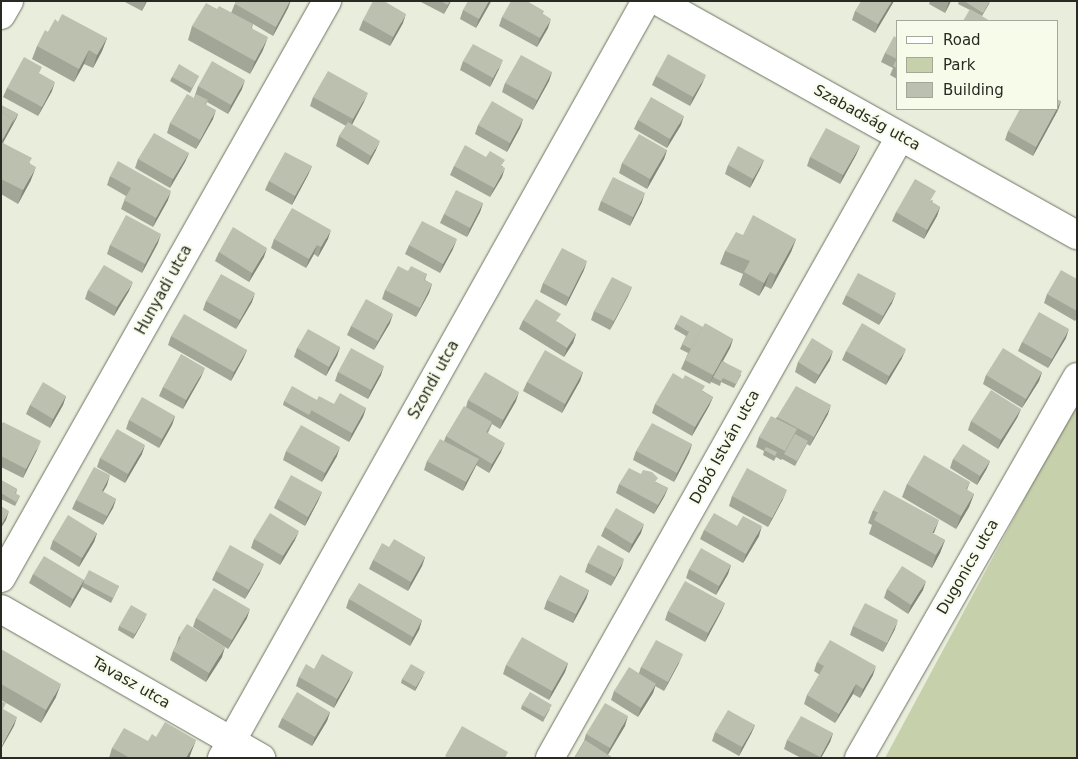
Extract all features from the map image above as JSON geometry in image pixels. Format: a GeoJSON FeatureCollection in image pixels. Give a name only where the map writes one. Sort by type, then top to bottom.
{"type":"FeatureCollection","features":[{"type":"Feature","properties":{"kind":"street"},"geometry":{"type":"LineString","coordinates":[[1,15],[9,1]]}},
{"type":"Feature","properties":{"kind":"street","name":"Hunyadi utca"},"geometry":{"type":"LineString","coordinates":[[1,578],[327,1]]}},
{"type":"Feature","properties":{"kind":"street","name":"Szondi utca"},"geometry":{"type":"LineString","coordinates":[[227,749],[646,1]]}},
{"type":"Feature","properties":{"kind":"street","name":"Szabadság utca"},"geometry":{"type":"LineString","coordinates":[[658,1],[1077,235]]}},
{"type":"Feature","properties":{"kind":"street","name":"Dobó István utca"},"geometry":{"type":"LineString","coordinates":[[550,758],[900,137]]}},
{"type":"Feature","properties":{"kind":"street","name":"Dugonics utca"},"geometry":{"type":"LineString","coordinates":[[859,758],[1077,377]]}},
{"type":"Feature","properties":{"kind":"street","name":"Tavasz utca"},"geometry":{"type":"LineString","coordinates":[[1,609],[227,749],[261,758]]}},
{"type":"Feature","properties":{"kind":"green space"},"geometry":{"type":"Polygon","coordinates":[[[1077,401],[1077,758],[885,758],[1077,401]]]}},
{"type":"Feature","properties":{"kind":"building"},"geometry":{"type":"Polygon","coordinates":[[[236,1],[290,1],[276,27],[235,4],[236,1]]]}},
{"type":"Feature","properties":{"kind":"building"},"geometry":{"type":"Polygon","coordinates":[[[373,1],[384,1],[406,14],[393,37],[363,20],[373,1]]]}},
{"type":"Feature","properties":{"kind":"building"},"geometry":{"type":"Polygon","coordinates":[[[440,1],[450,1],[448,5],[440,1]]]}},
{"type":"Feature","properties":{"kind":"building"},"geometry":{"type":"Polygon","coordinates":[[[468,1],[489,1],[479,19],[463,10],[468,1]]]}},
{"type":"Feature","properties":{"kind":"building"},"geometry":{"type":"Polygon","coordinates":[[[511,1],[527,1],[544,11],[542,13],[551,19],[540,38],[502,17],[511,1]]]}},
{"type":"Feature","properties":{"kind":"building"},"geometry":{"type":"Polygon","coordinates":[[[861,1],[892,1],[878,24],[855,11],[861,1]]]}},
{"type":"Feature","properties":{"kind":"building"},"geometry":{"type":"Polygon","coordinates":[[[964,1],[990,1],[983,13],[964,1]]]}},
{"type":"Feature","properties":{"kind":"building"},"geometry":{"type":"Polygon","coordinates":[[[206,3],[217,9],[219,6],[253,24],[251,28],[268,37],[255,61],[192,26],[206,3]]]}},
{"type":"Feature","properties":{"kind":"building"},"geometry":{"type":"Polygon","coordinates":[[[970,9],[988,20],[964,20],[970,9]]]}},
{"type":"Feature","properties":{"kind":"building"},"geometry":{"type":"Polygon","coordinates":[[[62,14],[107,38],[97,55],[89,50],[79,69],[37,46],[45,30],[48,32],[55,19],[58,22],[62,14]]]}},
{"type":"Feature","properties":{"kind":"building"},"geometry":{"type":"Polygon","coordinates":[[[894,36],[896,37],[896,58],[885,53],[894,36]]]}},
{"type":"Feature","properties":{"kind":"building"},"geometry":{"type":"Polygon","coordinates":[[[473,44],[503,60],[493,78],[463,61],[473,44]]]}},
{"type":"Feature","properties":{"kind":"building"},"geometry":{"type":"Polygon","coordinates":[[[668,54],[706,75],[693,97],[656,76],[668,54]]]}},
{"type":"Feature","properties":{"kind":"building"},"geometry":{"type":"Polygon","coordinates":[[[521,55],[552,72],[537,100],[505,83],[521,55]]]}},
{"type":"Feature","properties":{"kind":"building"},"geometry":{"type":"Polygon","coordinates":[[[24,57],[42,67],[39,73],[55,82],[42,107],[7,88],[24,57]]]}},
{"type":"Feature","properties":{"kind":"building"},"geometry":{"type":"Polygon","coordinates":[[[212,61],[245,80],[231,105],[198,86],[212,61]]]}},
{"type":"Feature","properties":{"kind":"building"},"geometry":{"type":"Polygon","coordinates":[[[179,64],[199,76],[192,88],[172,77],[179,64]]]}},
{"type":"Feature","properties":{"kind":"building"},"geometry":{"type":"Polygon","coordinates":[[[328,71],[368,93],[353,119],[313,97],[328,71]]]}},
{"type":"Feature","properties":{"kind":"building"},"geometry":{"type":"Polygon","coordinates":[[[187,94],[194,98],[196,94],[208,100],[205,104],[216,110],[200,140],[170,123],[187,94]]]}},
{"type":"Feature","properties":{"kind":"building"},"geometry":{"type":"Polygon","coordinates":[[[651,97],[684,116],[670,139],[638,120],[651,97]]]}},
{"type":"Feature","properties":{"kind":"building"},"geometry":{"type":"Polygon","coordinates":[[[492,101],[523,119],[510,143],[478,125],[492,101]]]}},
{"type":"Feature","properties":{"kind":"building"},"geometry":{"type":"Polygon","coordinates":[[[1,105],[18,114],[13,123],[14,119],[1,112],[1,105]]]}},
{"type":"Feature","properties":{"kind":"building"},"geometry":{"type":"Polygon","coordinates":[[[1019,110],[1056,110],[1036,147],[1008,131],[1019,110]]]}},
{"type":"Feature","properties":{"kind":"building"},"geometry":{"type":"Polygon","coordinates":[[[1,112],[14,119],[3,139],[1,138],[1,112]]]}},
{"type":"Feature","properties":{"kind":"building"},"geometry":{"type":"Polygon","coordinates":[[[348,122],[380,141],[371,156],[339,136],[348,122]]]}},
{"type":"Feature","properties":{"kind":"building"},"geometry":{"type":"Polygon","coordinates":[[[826,128],[860,146],[843,175],[810,157],[826,128]]]}},
{"type":"Feature","properties":{"kind":"building"},"geometry":{"type":"Polygon","coordinates":[[[154,133],[189,153],[173,179],[138,159],[154,133]]]}},
{"type":"Feature","properties":{"kind":"building"},"geometry":{"type":"Polygon","coordinates":[[[639,134],[667,150],[650,179],[622,163],[639,134]]]}},
{"type":"Feature","properties":{"kind":"building"},"geometry":{"type":"Polygon","coordinates":[[[1,142],[32,158],[29,163],[36,167],[23,190],[1,179],[1,142]]]}},
{"type":"Feature","properties":{"kind":"building"},"geometry":{"type":"Polygon","coordinates":[[[465,145],[486,157],[490,151],[505,160],[501,166],[505,168],[494,188],[454,166],[465,145]]]}},
{"type":"Feature","properties":{"kind":"building"},"geometry":{"type":"Polygon","coordinates":[[[738,146],[764,160],[753,179],[728,165],[738,146]]]}},
{"type":"Feature","properties":{"kind":"building"},"geometry":{"type":"Polygon","coordinates":[[[285,152],[312,166],[295,196],[269,181],[285,152]]]}},
{"type":"Feature","properties":{"kind":"building"},"geometry":{"type":"Polygon","coordinates":[[[118,161],[171,191],[156,218],[124,200],[131,188],[110,176],[118,161]]]}},
{"type":"Feature","properties":{"kind":"building"},"geometry":{"type":"Polygon","coordinates":[[[613,177],[645,193],[633,217],[601,201],[613,177]]]}},
{"type":"Feature","properties":{"kind":"building"},"geometry":{"type":"Polygon","coordinates":[[[915,179],[936,191],[930,201],[940,207],[927,230],[896,212],[915,179]]]}},
{"type":"Feature","properties":{"kind":"building"},"geometry":{"type":"Polygon","coordinates":[[[456,190],[483,203],[470,228],[444,214],[456,190]]]}},
{"type":"Feature","properties":{"kind":"building"},"geometry":{"type":"Polygon","coordinates":[[[292,208],[331,230],[321,247],[317,245],[309,259],[274,239],[292,208]]]}},
{"type":"Feature","properties":{"kind":"building"},"geometry":{"type":"Polygon","coordinates":[[[126,215],[161,234],[145,264],[110,245],[126,215]]]}},
{"type":"Feature","properties":{"kind":"building"},"geometry":{"type":"Polygon","coordinates":[[[753,215],[796,239],[776,275],[770,272],[764,283],[744,272],[750,261],[725,251],[736,232],[743,235],[753,215]]]}},
{"type":"Feature","properties":{"kind":"building"},"geometry":{"type":"Polygon","coordinates":[[[422,221],[457,239],[443,264],[409,245],[422,221]]]}},
{"type":"Feature","properties":{"kind":"building"},"geometry":{"type":"Polygon","coordinates":[[[233,227],[267,248],[252,273],[219,252],[233,227]]]}},
{"type":"Feature","properties":{"kind":"building"},"geometry":{"type":"Polygon","coordinates":[[[562,248],[587,261],[569,297],[543,283],[562,248]]]}},
{"type":"Feature","properties":{"kind":"building"},"geometry":{"type":"Polygon","coordinates":[[[104,265],[133,282],[117,307],[88,290],[104,265]]]}},
{"type":"Feature","properties":{"kind":"building"},"geometry":{"type":"Polygon","coordinates":[[[398,266],[408,271],[411,266],[427,274],[424,280],[432,284],[420,308],[385,290],[398,266]]]}},
{"type":"Feature","properties":{"kind":"building"},"geometry":{"type":"Polygon","coordinates":[[[1061,270],[1077,279],[1077,311],[1047,294],[1061,270]]]}},
{"type":"Feature","properties":{"kind":"building"},"geometry":{"type":"Polygon","coordinates":[[[858,273],[896,293],[883,316],[846,295],[858,273]]]}},
{"type":"Feature","properties":{"kind":"building"},"geometry":{"type":"Polygon","coordinates":[[[221,274],[255,293],[240,320],[206,301],[221,274]]]}},
{"type":"Feature","properties":{"kind":"building"},"geometry":{"type":"Polygon","coordinates":[[[612,277],[632,287],[614,321],[594,311],[612,277]]]}},
{"type":"Feature","properties":{"kind":"building"},"geometry":{"type":"Polygon","coordinates":[[[366,299],[393,314],[378,341],[351,326],[366,299]]]}},
{"type":"Feature","properties":{"kind":"building"},"geometry":{"type":"Polygon","coordinates":[[[536,299],[561,314],[556,321],[576,334],[567,348],[523,320],[536,299]]]}},
{"type":"Feature","properties":{"kind":"building"},"geometry":{"type":"Polygon","coordinates":[[[1039,312],[1069,329],[1052,359],[1022,342],[1039,312]]]}},
{"type":"Feature","properties":{"kind":"building"},"geometry":{"type":"Polygon","coordinates":[[[184,314],[247,350],[234,372],[171,336],[184,314]]]}},
{"type":"Feature","properties":{"kind":"building"},"geometry":{"type":"Polygon","coordinates":[[[681,315],[703,327],[691,349],[682,344],[689,332],[676,324],[681,315]]]}},
{"type":"Feature","properties":{"kind":"building"},"geometry":{"type":"Polygon","coordinates":[[[705,323],[733,339],[713,375],[685,360],[705,323]]]}},
{"type":"Feature","properties":{"kind":"building"},"geometry":{"type":"Polygon","coordinates":[[[862,323],[906,349],[889,376],[846,351],[862,323]]]}},
{"type":"Feature","properties":{"kind":"building"},"geometry":{"type":"Polygon","coordinates":[[[308,329],[340,347],[329,367],[297,348],[308,329]]]}},
{"type":"Feature","properties":{"kind":"building"},"geometry":{"type":"Polygon","coordinates":[[[812,338],[833,351],[819,375],[798,362],[812,338]]]}},
{"type":"Feature","properties":{"kind":"building"},"geometry":{"type":"Polygon","coordinates":[[[351,348],[384,366],[371,390],[338,372],[351,348]]]}},
{"type":"Feature","properties":{"kind":"building"},"geometry":{"type":"Polygon","coordinates":[[[1003,348],[1042,372],[1026,399],[986,375],[1003,348]]]}},
{"type":"Feature","properties":{"kind":"building"},"geometry":{"type":"Polygon","coordinates":[[[545,350],[583,372],[565,404],[527,382],[545,350]]]}},
{"type":"Feature","properties":{"kind":"building"},"geometry":{"type":"Polygon","coordinates":[[[181,354],[205,368],[186,400],[163,387],[181,354]]]}},
{"type":"Feature","properties":{"kind":"building"},"geometry":{"type":"Polygon","coordinates":[[[722,361],[742,371],[736,384],[723,378],[721,381],[713,377],[722,361]]]}},
{"type":"Feature","properties":{"kind":"building"},"geometry":{"type":"Polygon","coordinates":[[[485,372],[519,392],[503,420],[468,400],[485,372]]]}},
{"type":"Feature","properties":{"kind":"building"},"geometry":{"type":"Polygon","coordinates":[[[673,373],[683,379],[685,375],[705,386],[702,391],[713,397],[695,427],[655,404],[673,373]]]}},
{"type":"Feature","properties":{"kind":"building"},"geometry":{"type":"Polygon","coordinates":[[[43,382],[66,396],[53,419],[30,405],[43,382]]]}},
{"type":"Feature","properties":{"kind":"building"},"geometry":{"type":"Polygon","coordinates":[[[292,386],[317,400],[309,415],[284,401],[292,386]]]}},
{"type":"Feature","properties":{"kind":"building"},"geometry":{"type":"Polygon","coordinates":[[[796,386],[831,405],[814,437],[777,417],[796,386]]]}},
{"type":"Feature","properties":{"kind":"building"},"geometry":{"type":"Polygon","coordinates":[[[991,390],[1021,409],[1001,440],[971,421],[991,390]]]}},
{"type":"Feature","properties":{"kind":"building"},"geometry":{"type":"Polygon","coordinates":[[[340,393],[366,408],[352,433],[311,410],[319,396],[334,404],[340,393]]]}},
{"type":"Feature","properties":{"kind":"building"},"geometry":{"type":"Polygon","coordinates":[[[142,397],[175,416],[162,439],[129,420],[142,397]]]}},
{"type":"Feature","properties":{"kind":"building"},"geometry":{"type":"Polygon","coordinates":[[[464,406],[492,422],[486,432],[505,443],[492,464],[446,436],[464,406]]]}},
{"type":"Feature","properties":{"kind":"building"},"geometry":{"type":"Polygon","coordinates":[[[771,416],[797,429],[785,451],[759,437],[771,416]]]}},
{"type":"Feature","properties":{"kind":"building"},"geometry":{"type":"Polygon","coordinates":[[[3,422],[41,441],[26,469],[1,456],[1,425],[3,422]]]}},
{"type":"Feature","properties":{"kind":"building"},"geometry":{"type":"Polygon","coordinates":[[[652,423],[692,444],[677,473],[636,451],[652,423]]]}},
{"type":"Feature","properties":{"kind":"building"},"geometry":{"type":"Polygon","coordinates":[[[301,425],[340,447],[325,473],[286,451],[301,425]]]}},
{"type":"Feature","properties":{"kind":"building"},"geometry":{"type":"Polygon","coordinates":[[[117,429],[145,445],[128,474],[100,458],[117,429]]]}},
{"type":"Feature","properties":{"kind":"building"},"geometry":{"type":"Polygon","coordinates":[[[795,434],[808,441],[797,461],[784,454],[795,434]]]}},
{"type":"Feature","properties":{"kind":"building"},"geometry":{"type":"Polygon","coordinates":[[[440,439],[479,459],[466,482],[427,461],[440,439]]]}},
{"type":"Feature","properties":{"kind":"building"},"geometry":{"type":"Polygon","coordinates":[[[963,444],[990,461],[980,476],[953,459],[963,444]]]}},
{"type":"Feature","properties":{"kind":"building"},"geometry":{"type":"Polygon","coordinates":[[[766,447],[777,452],[775,456],[764,450],[766,447]]]}},
{"type":"Feature","properties":{"kind":"building"},"geometry":{"type":"Polygon","coordinates":[[[924,455],[970,482],[966,489],[974,494],[961,516],[907,484],[924,455]]]}},
{"type":"Feature","properties":{"kind":"building"},"geometry":{"type":"Polygon","coordinates":[[[94,467],[110,475],[102,491],[116,499],[107,516],[76,500],[94,467]]]}},
{"type":"Feature","properties":{"kind":"building"},"geometry":{"type":"Polygon","coordinates":[[[629,468],[641,474],[643,470],[652,472],[658,478],[655,482],[668,488],[658,505],[619,484],[629,468]]]}},
{"type":"Feature","properties":{"kind":"building"},"geometry":{"type":"Polygon","coordinates":[[[747,468],[787,490],[772,518],[732,496],[747,468]]]}},
{"type":"Feature","properties":{"kind":"building"},"geometry":{"type":"Polygon","coordinates":[[[291,475],[322,492],[308,517],[278,499],[291,475]]]}},
{"type":"Feature","properties":{"kind":"building"},"geometry":{"type":"Polygon","coordinates":[[[1,480],[17,489],[15,493],[20,496],[16,502],[1,493],[1,480]]]}},
{"type":"Feature","properties":{"kind":"building"},"geometry":{"type":"Polygon","coordinates":[[[884,490],[939,520],[932,533],[945,540],[936,555],[874,520],[878,512],[873,510],[884,490]]]}},
{"type":"Feature","properties":{"kind":"building"},"geometry":{"type":"Polygon","coordinates":[[[1,506],[9,511],[1,525],[1,506]]]}},
{"type":"Feature","properties":{"kind":"building"},"geometry":{"type":"Polygon","coordinates":[[[616,508],[644,524],[632,544],[605,527],[616,508]]]}},
{"type":"Feature","properties":{"kind":"building"},"geometry":{"type":"Polygon","coordinates":[[[270,513],[299,531],[283,556],[254,539],[270,513]]]}},
{"type":"Feature","properties":{"kind":"building"},"geometry":{"type":"Polygon","coordinates":[[[714,513],[737,526],[743,516],[762,526],[746,554],[704,530],[714,513]]]}},
{"type":"Feature","properties":{"kind":"building"},"geometry":{"type":"Polygon","coordinates":[[[68,515],[97,533],[82,558],[53,540],[68,515]]]}},
{"type":"Feature","properties":{"kind":"building"},"geometry":{"type":"Polygon","coordinates":[[[394,539],[425,557],[411,582],[373,560],[382,543],[389,547],[394,539]]]}},
{"type":"Feature","properties":{"kind":"building"},"geometry":{"type":"Polygon","coordinates":[[[230,545],[264,564],[249,590],[216,571],[230,545]]]}},
{"type":"Feature","properties":{"kind":"building"},"geometry":{"type":"Polygon","coordinates":[[[598,545],[624,559],[615,577],[588,563],[598,545]]]}},
{"type":"Feature","properties":{"kind":"building"},"geometry":{"type":"Polygon","coordinates":[[[701,548],[731,565],[719,586],[689,569],[701,548]]]}},
{"type":"Feature","properties":{"kind":"building"},"geometry":{"type":"Polygon","coordinates":[[[44,556],[84,580],[73,599],[33,574],[44,556]]]}},
{"type":"Feature","properties":{"kind":"building"},"geometry":{"type":"Polygon","coordinates":[[[902,566],[926,581],[911,605],[887,589],[902,566]]]}},
{"type":"Feature","properties":{"kind":"building"},"geometry":{"type":"Polygon","coordinates":[[[89,570],[119,586],[113,598],[84,583],[89,570]]]}},
{"type":"Feature","properties":{"kind":"building"},"geometry":{"type":"Polygon","coordinates":[[[560,575],[589,590],[576,614],[547,600],[560,575]]]}},
{"type":"Feature","properties":{"kind":"building"},"geometry":{"type":"Polygon","coordinates":[[[685,581],[725,603],[708,633],[668,611],[685,581]]]}},
{"type":"Feature","properties":{"kind":"building"},"geometry":{"type":"Polygon","coordinates":[[[359,583],[422,620],[413,637],[349,599],[359,583]]]}},
{"type":"Feature","properties":{"kind":"building"},"geometry":{"type":"Polygon","coordinates":[[[214,588],[250,609],[232,640],[196,618],[214,588]]]}},
{"type":"Feature","properties":{"kind":"building"},"geometry":{"type":"Polygon","coordinates":[[[865,603],[898,620],[887,643],[853,626],[865,603]]]}},
{"type":"Feature","properties":{"kind":"building"},"geometry":{"type":"Polygon","coordinates":[[[131,605],[147,614],[135,634],[119,626],[131,605]]]}},
{"type":"Feature","properties":{"kind":"building"},"geometry":{"type":"Polygon","coordinates":[[[187,624],[225,647],[209,673],[173,651],[181,637],[179,636],[187,624]]]}},
{"type":"Feature","properties":{"kind":"building"},"geometry":{"type":"Polygon","coordinates":[[[522,637],[568,663],[552,691],[506,665],[522,637]]]}},
{"type":"Feature","properties":{"kind":"building"},"geometry":{"type":"Polygon","coordinates":[[[656,640],[683,654],[668,682],[641,667],[656,640]]]}},
{"type":"Feature","properties":{"kind":"building"},"geometry":{"type":"Polygon","coordinates":[[[830,640],[876,666],[863,689],[856,684],[839,714],[807,695],[824,666],[817,662],[830,640]]]}},
{"type":"Feature","properties":{"kind":"building"},"geometry":{"type":"Polygon","coordinates":[[[1,649],[61,684],[46,710],[1,684],[1,649]]]}},
{"type":"Feature","properties":{"kind":"building"},"geometry":{"type":"Polygon","coordinates":[[[322,654],[353,672],[337,699],[299,677],[306,664],[314,669],[322,654]]]}},
{"type":"Feature","properties":{"kind":"building"},"geometry":{"type":"Polygon","coordinates":[[[411,664],[425,672],[416,687],[402,679],[411,664]]]}},
{"type":"Feature","properties":{"kind":"building"},"geometry":{"type":"Polygon","coordinates":[[[629,667],[656,684],[641,708],[614,691],[629,667]]]}},
{"type":"Feature","properties":{"kind":"building"},"geometry":{"type":"Polygon","coordinates":[[[297,692],[330,712],[315,737],[282,718],[297,692]]]}},
{"type":"Feature","properties":{"kind":"building"},"geometry":{"type":"Polygon","coordinates":[[[530,692],[552,705],[544,717],[522,705],[530,692]]]}},
{"type":"Feature","properties":{"kind":"building"},"geometry":{"type":"Polygon","coordinates":[[[1,701],[6,703],[3,709],[17,717],[3,743],[1,742],[1,701]]]}},
{"type":"Feature","properties":{"kind":"building"},"geometry":{"type":"Polygon","coordinates":[[[605,703],[628,716],[610,748],[586,734],[605,703]]]}},
{"type":"Feature","properties":{"kind":"building"},"geometry":{"type":"Polygon","coordinates":[[[728,710],[755,725],[742,747],[715,732],[728,710]]]}},
{"type":"Feature","properties":{"kind":"building"},"geometry":{"type":"Polygon","coordinates":[[[801,716],[833,733],[820,757],[787,740],[801,716]]]}},
{"type":"Feature","properties":{"kind":"building"},"geometry":{"type":"Polygon","coordinates":[[[165,722],[196,740],[186,758],[130,758],[112,748],[124,728],[148,741],[152,734],[156,737],[165,722]]]}},
{"type":"Feature","properties":{"kind":"building"},"geometry":{"type":"Polygon","coordinates":[[[462,726],[508,752],[505,758],[448,758],[445,756],[462,726]]]}},
{"type":"Feature","properties":{"kind":"building"},"geometry":{"type":"Polygon","coordinates":[[[585,740],[613,758],[576,758],[585,740]]]}}]}
